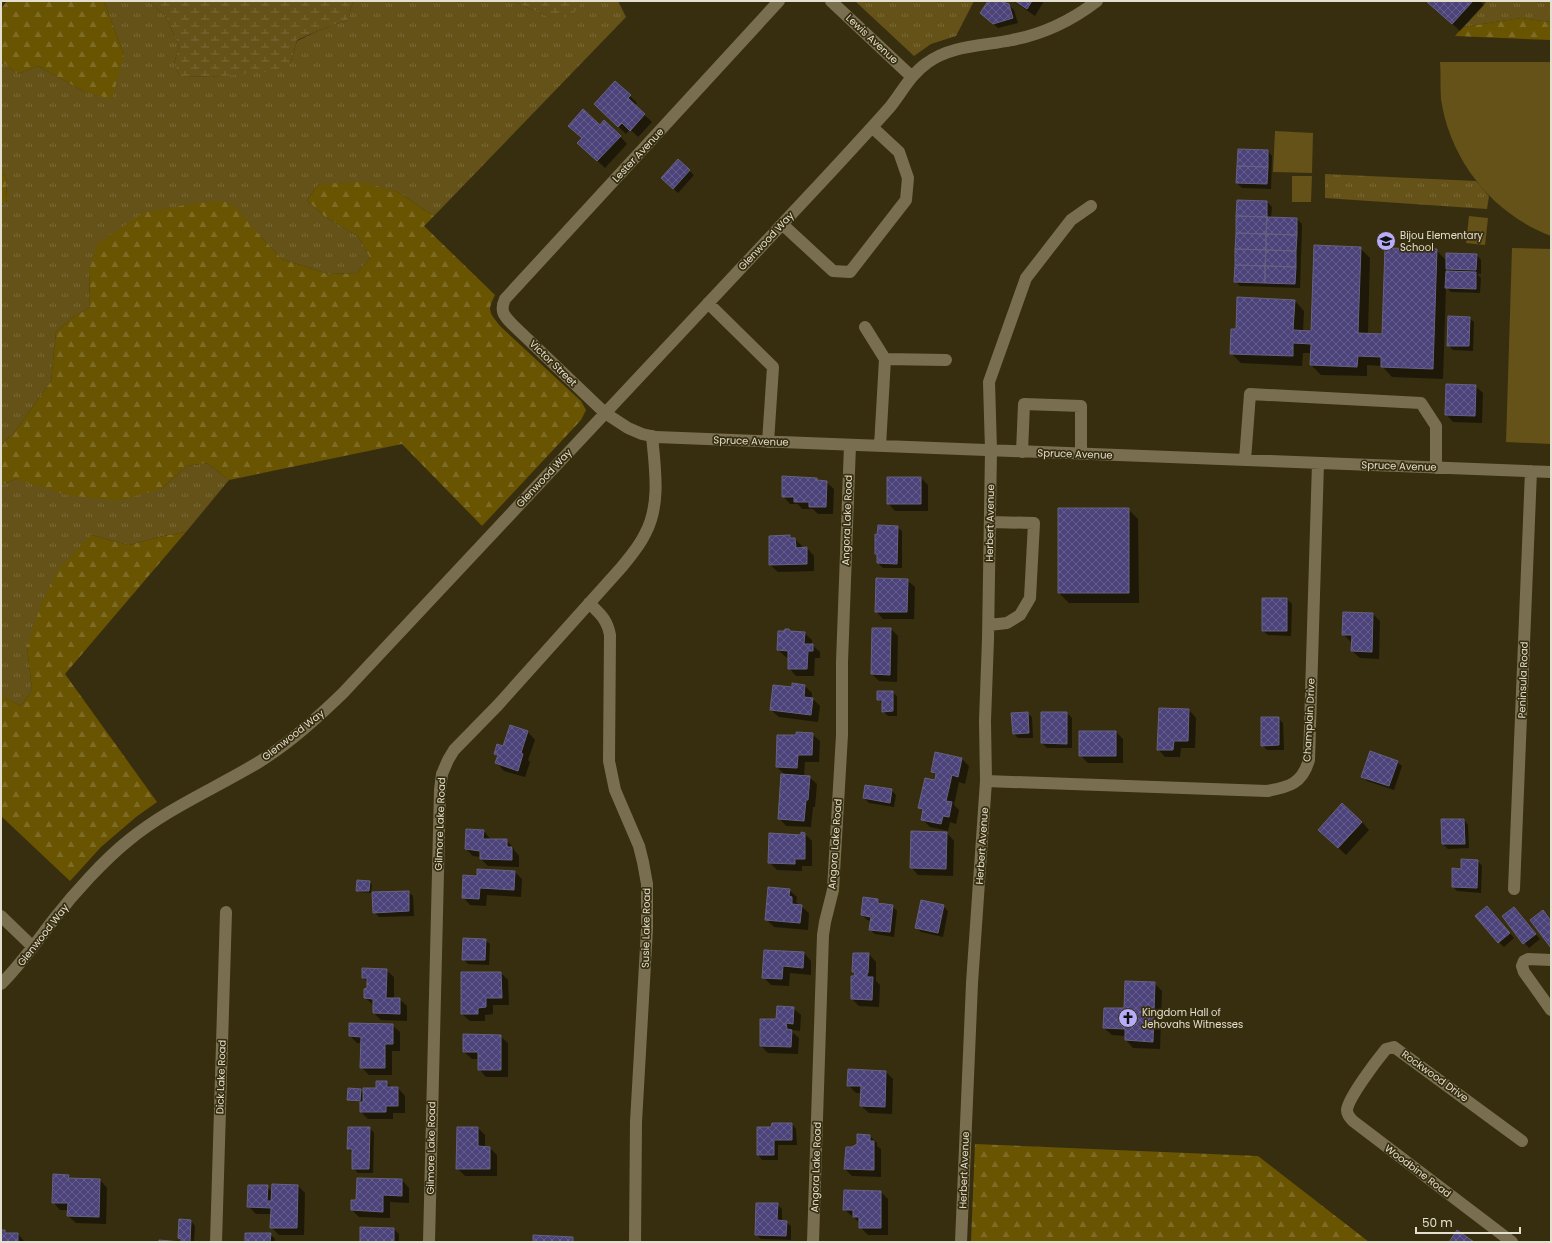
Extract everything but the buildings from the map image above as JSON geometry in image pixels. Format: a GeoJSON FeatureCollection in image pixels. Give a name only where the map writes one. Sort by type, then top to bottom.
{"type":"FeatureCollection","features":[{"type":"Feature","properties":{"kind":"street","name":"Lester Avenue"},"geometry":{"type":"LineString","coordinates":[[503,311],[502,306],[505,299],[779,1]]}},
{"type":"Feature","properties":{"kind":"street","name":"Lewis Avenue"},"geometry":{"type":"LineString","coordinates":[[831,1],[912,76]]}},
{"type":"Feature","properties":{"kind":"street","name":"Glenwood Way"},"geometry":{"type":"LineString","coordinates":[[1,984],[18,967],[55,918],[81,888],[109,858],[128,841],[150,824],[259,762],[315,720],[343,693],[872,127],[892,104],[912,76],[926,63],[940,54],[957,49],[1014,40],[1038,34],[1064,24],[1097,1]]}},
{"type":"Feature","properties":{"kind":"street"},"geometry":{"type":"LineString","coordinates":[[782,224],[833,271],[850,272],[906,200],[908,178],[899,152],[872,127]]}},
{"type":"Feature","properties":{"kind":"street","name":"Herbert Avenue"},"geometry":{"type":"LineString","coordinates":[[961,1242],[972,983],[986,780],[985,721],[989,625],[991,450],[989,382],[1026,278],[1071,220],[1091,206]]}},
{"type":"Feature","properties":{"kind":"street"},"geometry":{"type":"LineString","coordinates":[[708,303],[773,367],[768,442]]}},
{"type":"Feature","properties":{"kind":"street","name":"Victor Street"},"geometry":{"type":"LineString","coordinates":[[503,311],[507,319],[514,326],[606,413]]}},
{"type":"Feature","properties":{"kind":"street"},"geometry":{"type":"LineString","coordinates":[[865,327],[885,358],[880,446]]}},
{"type":"Feature","properties":{"kind":"street"},"geometry":{"type":"LineString","coordinates":[[885,358],[946,360]]}},
{"type":"Feature","properties":{"kind":"street"},"geometry":{"type":"LineString","coordinates":[[1245,460],[1250,394],[1421,403],[1436,426],[1436,468]]}},
{"type":"Feature","properties":{"kind":"street"},"geometry":{"type":"LineString","coordinates":[[1022,452],[1024,404],[1081,406],[1081,454]]}},
{"type":"Feature","properties":{"kind":"street","name":"Spruce Avenue"},"geometry":{"type":"LineString","coordinates":[[606,413],[628,428],[652,436],[768,442],[1551,472]]}},
{"type":"Feature","properties":{"kind":"street","name":"Gilmore Lake Road"},"geometry":{"type":"LineString","coordinates":[[429,1242],[440,790],[442,774],[454,750],[498,705],[589,603],[634,552],[646,534],[652,518],[656,478],[652,436]]}},
{"type":"Feature","properties":{"kind":"street","name":"Angora Lake Road"},"geometry":{"type":"LineString","coordinates":[[813,1242],[823,935],[833,890],[842,735],[842,662],[850,445]]}},
{"type":"Feature","properties":{"kind":"street","name":"Champlain Drive"},"geometry":{"type":"LineString","coordinates":[[986,780],[1267,791],[1279,789],[1296,782],[1306,769],[1309,760],[1318,463]]}},
{"type":"Feature","properties":{"kind":"street","name":"Peninsula Road"},"geometry":{"type":"LineString","coordinates":[[1514,889],[1531,471]]}},
{"type":"Feature","properties":{"kind":"street"},"geometry":{"type":"LineString","coordinates":[[989,625],[1007,623],[1020,615],[1030,598],[1034,523],[990,522]]}},
{"type":"Feature","properties":{"kind":"street","name":"Susie Lake Road"},"geometry":{"type":"LineString","coordinates":[[589,603],[602,616],[608,625],[610,635],[609,761],[615,790],[639,846],[647,884],[647,929],[636,1122],[634,1242]]}},
{"type":"Feature","properties":{"kind":"street","name":"Dick Lake Road"},"geometry":{"type":"LineString","coordinates":[[216,1242],[226,912]]}},
{"type":"Feature","properties":{"kind":"street"},"geometry":{"type":"LineString","coordinates":[[1,916],[33,947]]}},
{"type":"Feature","properties":{"kind":"street"},"geometry":{"type":"LineString","coordinates":[[1551,960],[1528,959],[1524,961],[1522,966],[1524,972],[1551,1010]]}},
{"type":"Feature","properties":{"kind":"street","name":"Rockwood Drive"},"geometry":{"type":"LineString","coordinates":[[1347,1111],[1352,1098],[1380,1057],[1386,1049],[1394,1047],[1522,1140]]}},
{"type":"Feature","properties":{"kind":"street","name":"Woodbine Road"},"geometry":{"type":"LineString","coordinates":[[1347,1111],[1348,1115],[1353,1121],[1512,1242]]}},
{"type":"Feature","properties":{"kind":"green space"},"geometry":{"type":"Polygon","coordinates":[[[7,1],[103,1],[124,55],[112,99],[85,92],[38,66],[17,74],[1,61],[1,9],[7,1]]]}},
{"type":"Feature","properties":{"kind":"green space"},"geometry":{"type":"Polygon","coordinates":[[[103,1],[149,1],[166,17],[179,46],[174,64],[180,77],[224,76],[291,62],[297,41],[320,30],[348,20],[353,1],[512,1],[549,17],[571,17],[582,1],[618,1],[626,17],[434,216],[398,192],[319,184],[307,200],[324,216],[358,236],[370,258],[357,273],[328,274],[282,259],[260,236],[89,271],[90,307],[72,318],[56,332],[51,381],[14,433],[1,444],[1,206],[7,200],[6,176],[1,173],[1,61],[17,74],[38,66],[85,92],[124,55],[103,1]]]}},
{"type":"Feature","properties":{"kind":"green space"},"geometry":{"type":"Polygon","coordinates":[[[149,1],[353,1],[348,20],[297,40],[291,62],[276,71],[224,76],[180,77],[174,64],[179,46],[166,17],[149,1]]]}},
{"type":"Feature","properties":{"kind":"green space"},"geometry":{"type":"Polygon","coordinates":[[[512,1],[582,2],[571,17],[549,17],[512,1]]]}},
{"type":"Feature","properties":{"kind":"green space"},"geometry":{"type":"Polygon","coordinates":[[[855,1],[974,1],[956,36],[931,44],[914,56],[855,1]]]}},
{"type":"Feature","properties":{"kind":"green space"},"geometry":{"type":"Polygon","coordinates":[[[1487,1],[1551,1],[1551,22],[1521,18],[1463,27],[1487,1]]]}},
{"type":"Feature","properties":{"kind":"green space"},"geometry":{"type":"Polygon","coordinates":[[[1521,18],[1551,22],[1551,40],[1455,36],[1463,27],[1521,18]]]}},
{"type":"Feature","properties":{"kind":"green space"},"geometry":{"type":"Polygon","coordinates":[[[1440,62],[1551,62],[1551,236],[1530,226],[1511,214],[1493,199],[1464,164],[1446,122],[1441,99],[1440,62]]]}},
{"type":"Feature","properties":{"kind":"green space"},"geometry":{"type":"Polygon","coordinates":[[[1275,131],[1313,133],[1312,173],[1273,172],[1275,131]]]}},
{"type":"Feature","properties":{"kind":"green space"},"geometry":{"type":"Polygon","coordinates":[[[1,173],[6,176],[7,200],[1,206],[1,173]]]}},
{"type":"Feature","properties":{"kind":"green space"},"geometry":{"type":"Polygon","coordinates":[[[1325,174],[1476,181],[1489,196],[1487,209],[1325,198],[1325,174]]]}},
{"type":"Feature","properties":{"kind":"green space"},"geometry":{"type":"Polygon","coordinates":[[[1292,176],[1312,176],[1311,202],[1292,202],[1292,176]]]}},
{"type":"Feature","properties":{"kind":"green space"},"geometry":{"type":"Polygon","coordinates":[[[362,182],[398,192],[434,216],[424,226],[495,295],[490,311],[496,321],[581,401],[586,410],[581,420],[482,526],[402,444],[229,480],[207,463],[187,466],[161,489],[117,501],[67,495],[16,479],[1,485],[1,444],[14,433],[51,381],[56,332],[72,318],[90,307],[89,271],[97,244],[143,213],[190,204],[224,201],[237,208],[260,236],[282,259],[328,274],[357,273],[370,258],[358,236],[324,216],[307,200],[319,184],[362,182]]]}},
{"type":"Feature","properties":{"kind":"green space"},"geometry":{"type":"Polygon","coordinates":[[[1469,216],[1488,218],[1485,245],[1466,243],[1469,216]]]}},
{"type":"Feature","properties":{"kind":"green space"},"geometry":{"type":"Polygon","coordinates":[[[1512,248],[1551,249],[1551,444],[1506,442],[1512,248]]]}},
{"type":"Feature","properties":{"kind":"green space"},"geometry":{"type":"Polygon","coordinates":[[[207,463],[229,480],[186,532],[163,536],[129,545],[91,535],[27,646],[32,690],[21,706],[2,697],[1,485],[16,479],[161,489],[187,466],[207,463]]]}},
{"type":"Feature","properties":{"kind":"green space"},"geometry":{"type":"Polygon","coordinates":[[[186,532],[65,674],[157,802],[136,817],[101,847],[70,881],[1,816],[1,696],[21,706],[32,690],[27,646],[41,605],[59,568],[91,535],[129,545],[163,536],[186,532]]]}},
{"type":"Feature","properties":{"kind":"green space"},"geometry":{"type":"Polygon","coordinates":[[[975,1144],[1258,1156],[1369,1242],[971,1242],[975,1144]]]}},
{"type":"Feature","properties":{"kind":"place","name":"Bijou Elementary School"},"geometry":{"type":"Point","coordinates":[1386,241]}},
{"type":"Feature","properties":{"kind":"place","name":"Kingdom Hall of Jehovahs Witnesses"},"geometry":{"type":"Point","coordinates":[1128,1018]}}]}
